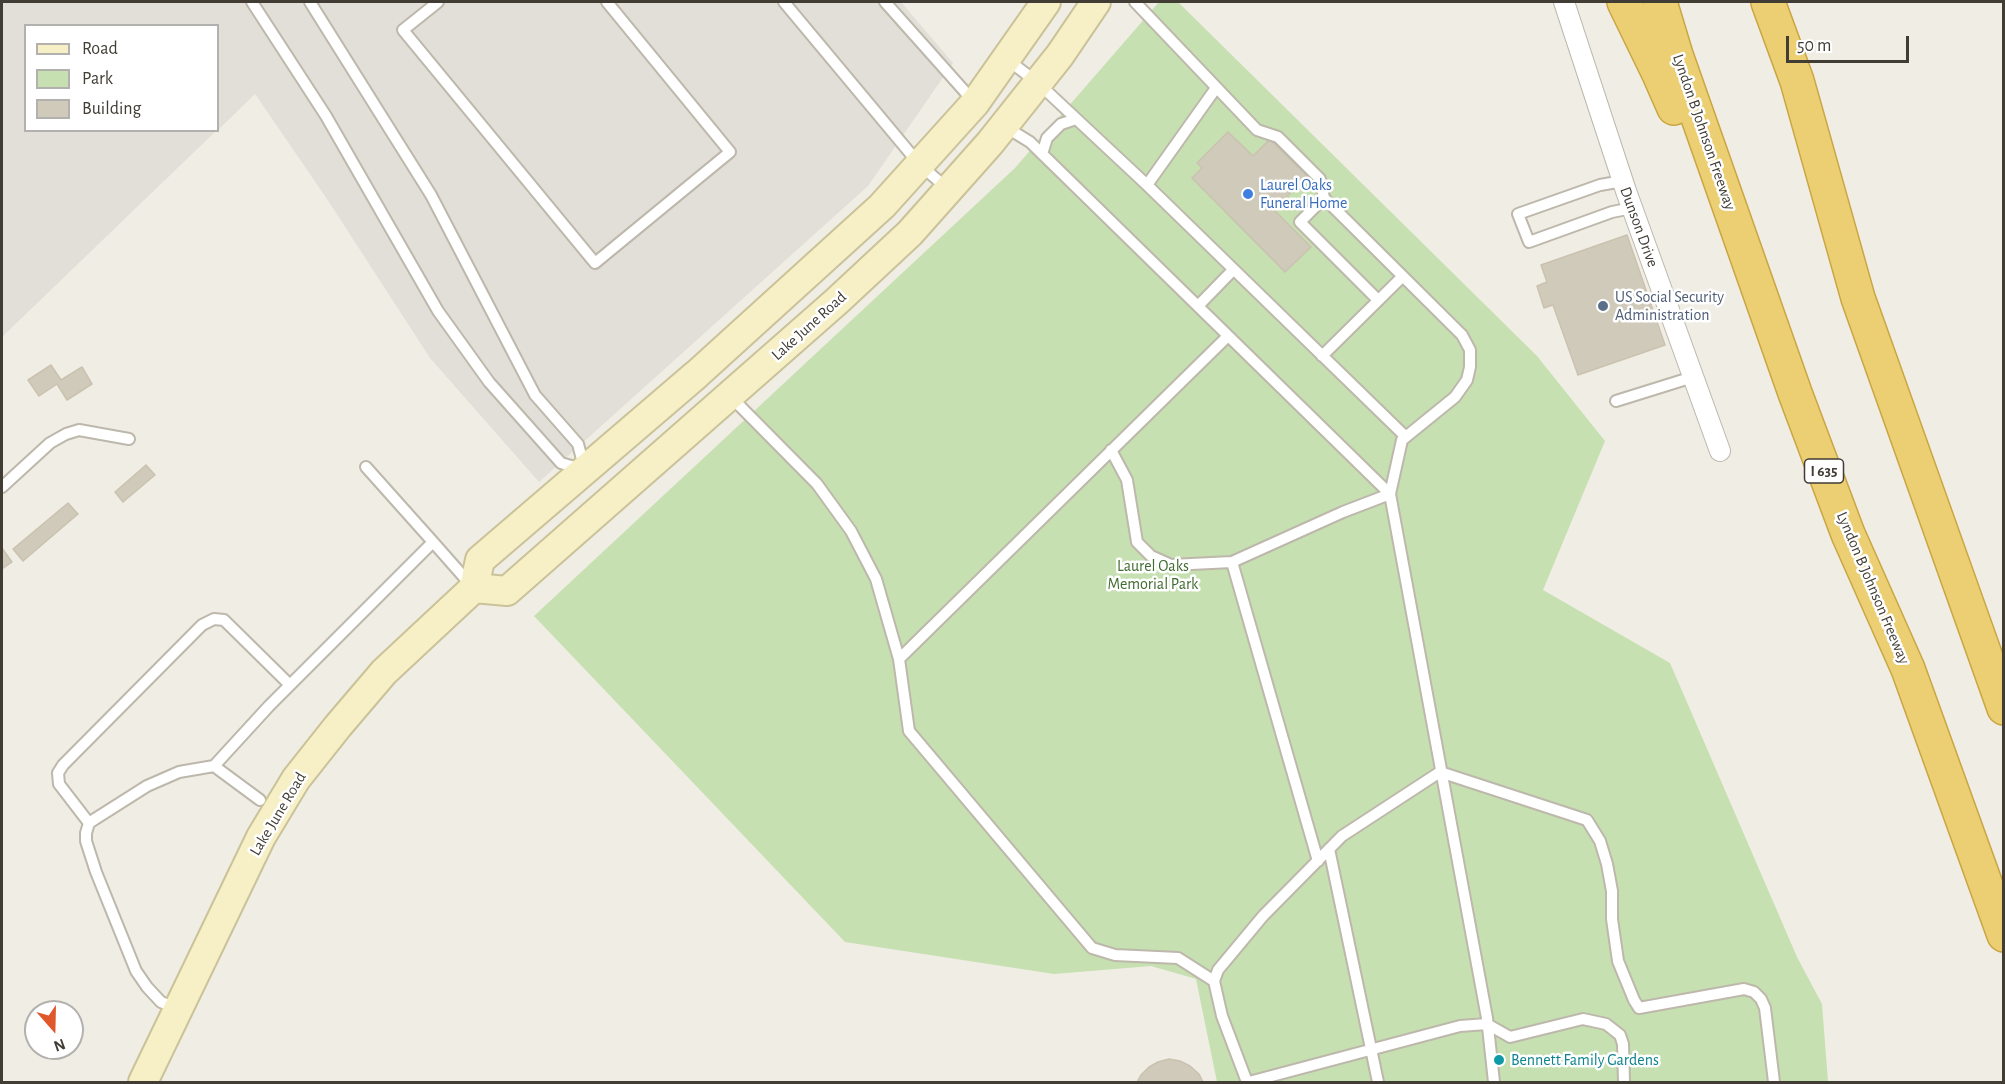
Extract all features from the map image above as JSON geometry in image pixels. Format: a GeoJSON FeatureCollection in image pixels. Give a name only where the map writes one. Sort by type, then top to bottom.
{"type":"FeatureCollection","features":[{"type":"Feature","properties":{"kind":"highway"},"geometry":{"type":"LineString","coordinates":[[1624,2],[1659,74],[1795,393]]}},
{"type":"Feature","properties":{"kind":"highway","name":"Lyndon B Johnson Freeway"},"geometry":{"type":"LineString","coordinates":[[1660,2],[1676,55],[1795,393],[1848,534],[1908,669],[2004,935]]}},
{"type":"Feature","properties":{"kind":"highway"},"geometry":{"type":"LineString","coordinates":[[1768,2],[1797,81]]}},
{"type":"Feature","properties":{"kind":"highway"},"geometry":{"type":"LineString","coordinates":[[1776,2],[1858,298],[2004,708]]}},
{"type":"Feature","properties":{"kind":"main road"},"geometry":{"type":"LineString","coordinates":[[474,588],[480,560],[697,374],[882,206],[975,103],[1046,2]]}},
{"type":"Feature","properties":{"kind":"main road","name":"Lake June Road"},"geometry":{"type":"LineString","coordinates":[[143,1083],[261,837],[296,779],[384,672],[474,588],[507,591],[812,326],[910,233],[949,190],[1004,126],[1060,55],[1096,2]]}},
{"type":"Feature","properties":{"kind":"main road"},"geometry":{"type":"LineString","coordinates":[[975,103],[1004,126]]}},
{"type":"Feature","properties":{"kind":"main road"},"geometry":{"type":"LineString","coordinates":[[585,470],[611,500]]}},
{"type":"Feature","properties":{"kind":"street","name":"Dunson Drive"},"geometry":{"type":"LineString","coordinates":[[1564,2],[1632,208],[1720,451]]}},
{"type":"Feature","properties":{"kind":"lane"},"geometry":{"type":"LineString","coordinates":[[252,2],[326,116],[438,311],[489,382],[561,463],[585,470]]}},
{"type":"Feature","properties":{"kind":"lane"},"geometry":{"type":"LineString","coordinates":[[310,2],[431,195],[535,395],[578,444],[585,470]]}},
{"type":"Feature","properties":{"kind":"lane"},"geometry":{"type":"LineString","coordinates":[[438,2],[403,30],[595,262],[730,152],[607,2]]}},
{"type":"Feature","properties":{"kind":"lane"},"geometry":{"type":"LineString","coordinates":[[784,2],[920,165],[949,190]]}},
{"type":"Feature","properties":{"kind":"lane"},"geometry":{"type":"LineString","coordinates":[[885,2],[975,103]]}},
{"type":"Feature","properties":{"kind":"lane"},"geometry":{"type":"LineString","coordinates":[[1136,2],[1257,130],[1278,137],[1320,179],[1324,198],[1462,335],[1470,350],[1467,380],[1455,397],[1402,440],[1390,494],[1487,1024],[1494,1083]]}},
{"type":"Feature","properties":{"kind":"lane"},"geometry":{"type":"LineString","coordinates":[[1006,59],[1038,83],[1147,185],[1406,437]]}},
{"type":"Feature","properties":{"kind":"lane"},"geometry":{"type":"LineString","coordinates":[[1147,185],[1216,88]]}},
{"type":"Feature","properties":{"kind":"lane"},"geometry":{"type":"LineString","coordinates":[[1042,154],[1047,138],[1061,124],[1076,119]]}},
{"type":"Feature","properties":{"kind":"lane"},"geometry":{"type":"LineString","coordinates":[[1004,126],[1030,142],[1390,494]]}},
{"type":"Feature","properties":{"kind":"lane"},"geometry":{"type":"LineString","coordinates":[[1623,181],[1600,185],[1518,214],[1529,242],[1612,212],[1632,208]]}},
{"type":"Feature","properties":{"kind":"lane"},"geometry":{"type":"LineString","coordinates":[[1324,198],[1300,222],[1378,300]]}},
{"type":"Feature","properties":{"kind":"lane"},"geometry":{"type":"LineString","coordinates":[[1198,306],[1233,270]]}},
{"type":"Feature","properties":{"kind":"lane"},"geometry":{"type":"LineString","coordinates":[[1322,356],[1402,277]]}},
{"type":"Feature","properties":{"kind":"lane"},"geometry":{"type":"LineString","coordinates":[[900,659],[1228,336]]}},
{"type":"Feature","properties":{"kind":"lane"},"geometry":{"type":"LineString","coordinates":[[1616,401],[1693,377]]}},
{"type":"Feature","properties":{"kind":"lane"},"geometry":{"type":"LineString","coordinates":[[730,396],[817,484],[851,531],[876,579],[900,659],[909,731],[1092,948],[1115,955],[1178,958],[1214,981]]}},
{"type":"Feature","properties":{"kind":"lane"},"geometry":{"type":"LineString","coordinates":[[2,487],[50,443],[66,434],[79,430],[129,439]]}},
{"type":"Feature","properties":{"kind":"lane"},"geometry":{"type":"LineString","coordinates":[[1111,450],[1127,480],[1137,542],[1151,556],[1171,565],[1232,562],[1343,512],[1390,494]]}},
{"type":"Feature","properties":{"kind":"lane"},"geometry":{"type":"LineString","coordinates":[[366,467],[474,588]]}},
{"type":"Feature","properties":{"kind":"lane"},"geometry":{"type":"LineString","coordinates":[[179,1009],[161,1002],[136,971],[88,849],[86,833],[89,823],[163,778],[179,772],[214,766],[290,685],[433,542]]}},
{"type":"Feature","properties":{"kind":"lane"},"geometry":{"type":"LineString","coordinates":[[1232,562],[1318,861]]}},
{"type":"Feature","properties":{"kind":"lane"},"geometry":{"type":"LineString","coordinates":[[89,823],[62,788],[58,773],[74,753],[202,625],[219,618],[224,620],[290,685]]}},
{"type":"Feature","properties":{"kind":"lane"},"geometry":{"type":"LineString","coordinates":[[214,766],[260,800]]}},
{"type":"Feature","properties":{"kind":"lane"},"geometry":{"type":"LineString","coordinates":[[1440,772],[1342,836],[1263,916],[1218,970],[1214,981],[1222,1016],[1248,1083],[1460,1026],[1487,1024],[1510,1037],[1583,1019],[1606,1024],[1620,1035],[1623,1044],[1624,1083]]}},
{"type":"Feature","properties":{"kind":"lane"},"geometry":{"type":"LineString","coordinates":[[1440,772],[1587,820],[1600,841],[1607,864],[1612,891],[1612,919],[1618,961],[1639,1008],[1744,989],[1754,992],[1761,999],[1765,1008],[1774,1083]]}},
{"type":"Feature","properties":{"kind":"lane"},"geometry":{"type":"LineString","coordinates":[[1329,849],[1378,1083]]}},
{"type":"Feature","properties":{"kind":"shaded area"},"geometry":{"type":"Polygon","coordinates":[[[2,2],[901,2],[953,63],[868,186],[539,482],[430,358],[327,199],[255,94],[219,129],[219,24],[24,24],[24,132],[215,132],[2,337],[2,2]]]}},
{"type":"Feature","properties":{"kind":"green space","name":"Laurel Oaks Memorial Park"},"geometry":{"type":"Polygon","coordinates":[[[1159,2],[1178,2],[1537,356],[1605,441],[1543,590],[1670,663],[1797,957],[1822,1004],[1828,1082],[1217,1082],[1196,979],[1151,966],[1054,974],[845,942],[534,616],[1015,168],[1159,2]]]}},
{"type":"Feature","properties":{"kind":"building","name":"Laurel Oaks Funeral Home"},"geometry":{"type":"Polygon","coordinates":[[[1228,132],[1253,156],[1270,139],[1307,176],[1274,210],[1311,247],[1285,272],[1192,178],[1202,168],[1197,163],[1228,132]]]}},
{"type":"Feature","properties":{"kind":"building","name":"US Social Security Administration"},"geometry":{"type":"Polygon","coordinates":[[[1627,235],[1665,345],[1578,375],[1553,305],[1544,308],[1537,286],[1547,282],[1541,265],[1627,235]]]}},
{"type":"Feature","properties":{"kind":"building"},"geometry":{"type":"Polygon","coordinates":[[[51,365],[61,380],[82,367],[92,384],[67,400],[57,384],[39,396],[28,380],[51,365]]]}},
{"type":"Feature","properties":{"kind":"building"},"geometry":{"type":"Polygon","coordinates":[[[146,465],[155,475],[123,502],[115,492],[146,465]]]}},
{"type":"Feature","properties":{"kind":"building"},"geometry":{"type":"Polygon","coordinates":[[[68,503],[78,514],[23,561],[13,549],[68,503]]]}},
{"type":"Feature","properties":{"kind":"building"},"geometry":{"type":"Polygon","coordinates":[[[2,548],[12,562],[2,569],[2,548]]]}},
{"type":"Feature","properties":{"kind":"building"},"geometry":{"type":"Polygon","coordinates":[[[1169,1059],[1190,1066],[1199,1074],[1203,1082],[1137,1082],[1149,1067],[1169,1059]]]}},
{"type":"Feature","properties":{"kind":"place","name":"Laurel Oaks Funeral Home"},"geometry":{"type":"Point","coordinates":[1248,194]}},
{"type":"Feature","properties":{"kind":"place","name":"US Social Security Administration"},"geometry":{"type":"Point","coordinates":[1603,306]}},
{"type":"Feature","properties":{"kind":"place","name":"Bennett Family Gardens"},"geometry":{"type":"Point","coordinates":[1499,1060]}}]}
